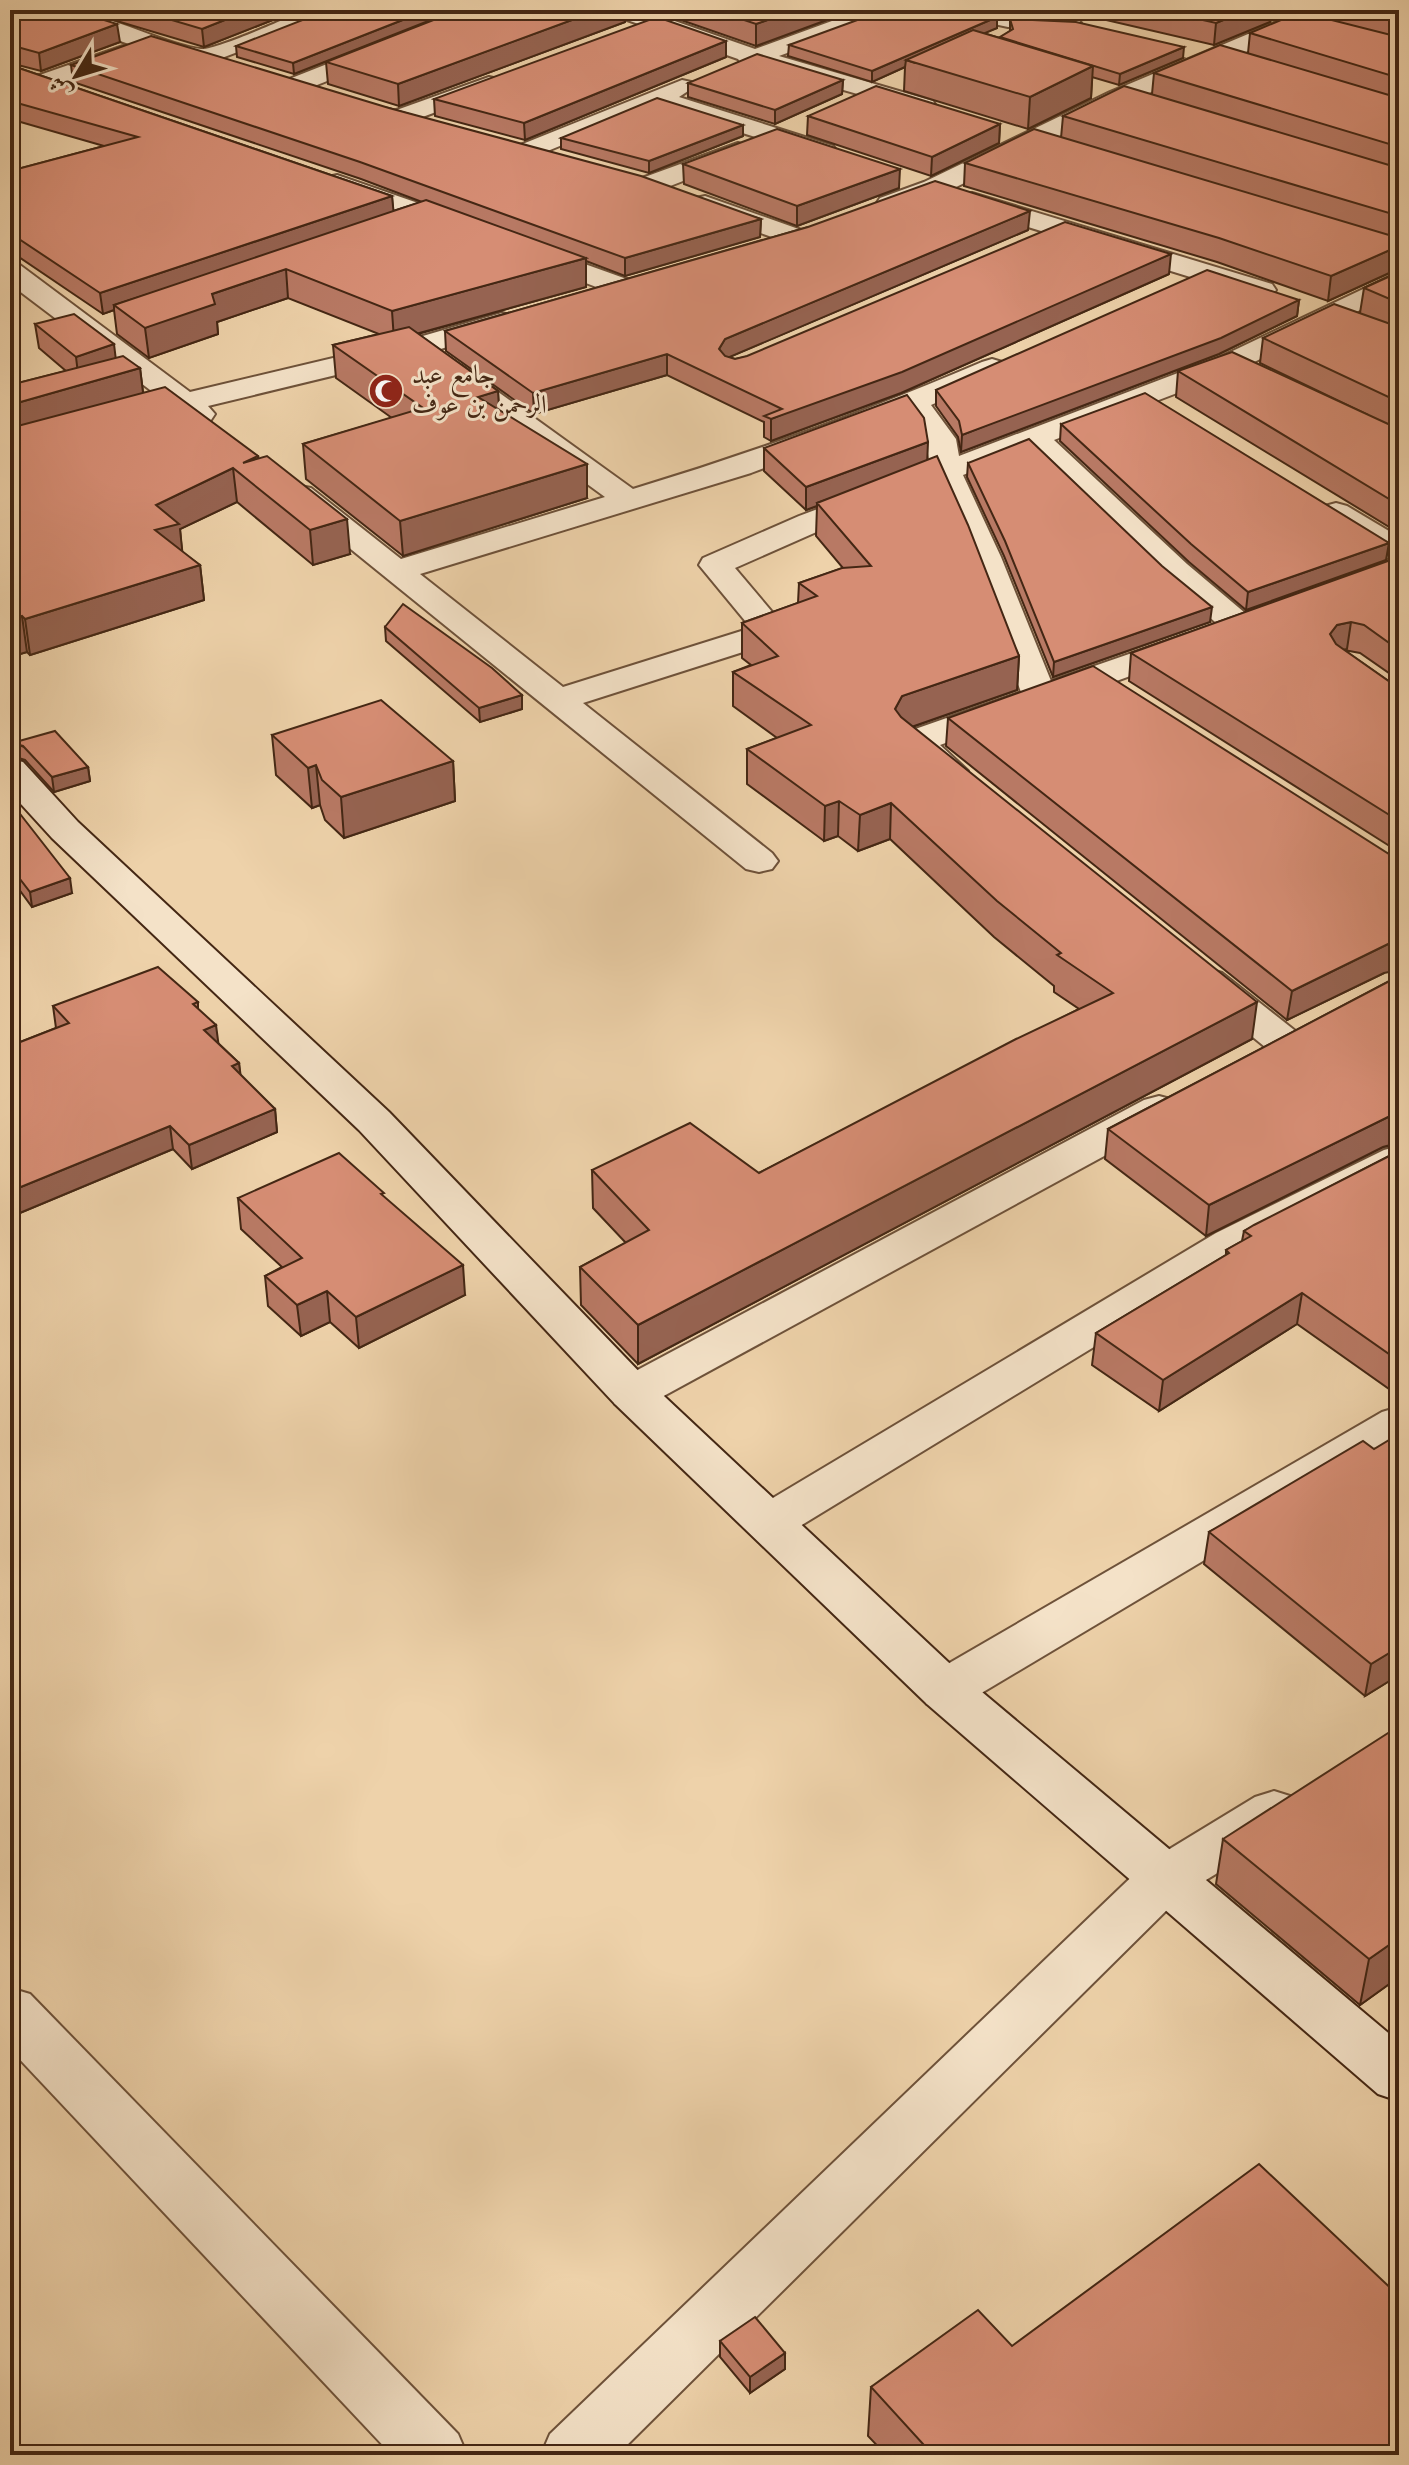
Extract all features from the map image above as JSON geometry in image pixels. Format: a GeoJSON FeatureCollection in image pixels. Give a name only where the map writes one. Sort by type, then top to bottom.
{"type":"FeatureCollection","features":[{"type":"Feature","properties":{"kind":"street"},"geometry":{"type":"LineString","coordinates":[[206,57],[327,10]]}},
{"type":"Feature","properties":{"kind":"street"},"geometry":{"type":"LineString","coordinates":[[293,86],[485,10]]}},
{"type":"Feature","properties":{"kind":"street"},"geometry":{"type":"LineString","coordinates":[[728,68],[866,16],[935,10]]}},
{"type":"Feature","properties":{"kind":"street"},"geometry":{"type":"LineString","coordinates":[[960,10],[1008,20],[1089,26]]}},
{"type":"Feature","properties":{"kind":"street"},"geometry":{"type":"LineString","coordinates":[[1255,10],[1338,34]]}},
{"type":"Feature","properties":{"kind":"street"},"geometry":{"type":"LineString","coordinates":[[865,213],[933,188],[1119,97],[1325,10]]}},
{"type":"Feature","properties":{"kind":"street"},"geometry":{"type":"LineString","coordinates":[[78,19],[148,43],[206,57],[339,99]]}},
{"type":"Feature","properties":{"kind":"street"},"geometry":{"type":"LineString","coordinates":[[625,21],[657,22],[756,57],[948,113]]}},
{"type":"Feature","properties":{"kind":"street"},"geometry":{"type":"LineString","coordinates":[[87,97],[32,79],[148,43]]}},
{"type":"Feature","properties":{"kind":"street"},"geometry":{"type":"LineString","coordinates":[[1179,49],[1213,55],[1255,69]]}},
{"type":"Feature","properties":{"kind":"street"},"geometry":{"type":"LineString","coordinates":[[835,110],[918,74]]}},
{"type":"Feature","properties":{"kind":"street"},"geometry":{"type":"LineString","coordinates":[[400,117],[514,75]]}},
{"type":"Feature","properties":{"kind":"street"},"geometry":{"type":"LineString","coordinates":[[524,152],[699,80]]}},
{"type":"Feature","properties":{"kind":"street"},"geometry":{"type":"LineString","coordinates":[[1089,87],[1159,108]]}},
{"type":"Feature","properties":{"kind":"street"},"geometry":{"type":"LineString","coordinates":[[656,98],[849,159]]}},
{"type":"Feature","properties":{"kind":"street"},"geometry":{"type":"LineString","coordinates":[[369,108],[441,129]]}},
{"type":"Feature","properties":{"kind":"street"},"geometry":{"type":"LineString","coordinates":[[651,184],[807,123]]}},
{"type":"Feature","properties":{"kind":"street"},"geometry":{"type":"LineString","coordinates":[[992,126],[1065,149]]}},
{"type":"Feature","properties":{"kind":"street"},"geometry":{"type":"LineString","coordinates":[[497,144],[566,163]]}},
{"type":"Feature","properties":{"kind":"street"},"geometry":{"type":"LineString","coordinates":[[307,173],[481,234]]}},
{"type":"Feature","properties":{"kind":"street"},"geometry":{"type":"LineString","coordinates":[[891,174],[1061,230],[1206,271],[1346,319]]}},
{"type":"Feature","properties":{"kind":"street"},"geometry":{"type":"LineString","coordinates":[[623,177],[651,184],[797,238]]}},
{"type":"Feature","properties":{"kind":"street"},"geometry":{"type":"LineString","coordinates":[[386,231],[430,216]]}},
{"type":"Feature","properties":{"kind":"street"},"geometry":{"type":"LineString","coordinates":[[754,250],[824,228]]}},
{"type":"Feature","properties":{"kind":"street"},"geometry":{"type":"LineString","coordinates":[[1019,248],[1061,230]]}},
{"type":"Feature","properties":{"kind":"street"},"geometry":{"type":"LineString","coordinates":[[508,244],[625,288]]}},
{"type":"Feature","properties":{"kind":"street"},"geometry":{"type":"LineString","coordinates":[[10,271],[104,326],[185,402],[222,432]]}},
{"type":"Feature","properties":{"kind":"street"},"geometry":{"type":"LineString","coordinates":[[1167,289],[1206,271]]}},
{"type":"Feature","properties":{"kind":"street"},"geometry":{"type":"LineString","coordinates":[[580,300],[653,279]]}},
{"type":"Feature","properties":{"kind":"street"},"geometry":{"type":"LineString","coordinates":[[558,700],[772,632],[715,565],[810,523],[1034,438],[1159,403],[1244,370],[1346,319],[1399,280]]}},
{"type":"Feature","properties":{"kind":"street"},"geometry":{"type":"LineString","coordinates":[[10,452],[185,402],[417,347],[536,313]]}},
{"type":"Feature","properties":{"kind":"street"},"geometry":{"type":"LineString","coordinates":[[417,347],[627,499]]}},
{"type":"Feature","properties":{"kind":"street"},"geometry":{"type":"LineString","coordinates":[[397,571],[740,466],[913,402],[1014,358]]}},
{"type":"Feature","properties":{"kind":"street"},"geometry":{"type":"LineString","coordinates":[[913,402],[941,439],[946,471],[985,557],[1040,697]]}},
{"type":"Feature","properties":{"kind":"street"},"geometry":{"type":"LineString","coordinates":[[976,792],[914,742],[1254,620],[1175,571],[1034,438]]}},
{"type":"Feature","properties":{"kind":"street"},"geometry":{"type":"LineString","coordinates":[[272,472],[759,861]]}},
{"type":"Feature","properties":{"kind":"street"},"geometry":{"type":"LineString","coordinates":[[1310,497],[1394,565]]}},
{"type":"Feature","properties":{"kind":"street"},"geometry":{"type":"LineString","coordinates":[[1094,677],[1134,703]]}},
{"type":"Feature","properties":{"kind":"street"},"geometry":{"type":"LineString","coordinates":[[10,770],[65,830],[374,1121],[632,1393],[945,1690],[1399,2077]]}},
{"type":"Feature","properties":{"kind":"street"},"geometry":{"type":"LineString","coordinates":[[1185,962],[1284,1042]]}},
{"type":"Feature","properties":{"kind":"street"},"geometry":{"type":"LineString","coordinates":[[1242,1065],[1322,1023]]}},
{"type":"Feature","properties":{"kind":"street"},"geometry":{"type":"LineString","coordinates":[[632,1393],[1200,1087]]}},
{"type":"Feature","properties":{"kind":"street"},"geometry":{"type":"LineString","coordinates":[[770,1522],[1232,1243],[1399,1159]]}},
{"type":"Feature","properties":{"kind":"street"},"geometry":{"type":"LineString","coordinates":[[945,1690],[1399,1423]]}},
{"type":"Feature","properties":{"kind":"street"},"geometry":{"type":"LineString","coordinates":[[573,2455],[1164,1879],[1321,1784]]}},
{"type":"Feature","properties":{"kind":"street"},"geometry":{"type":"LineString","coordinates":[[10,2011],[435,2455]]}},
{"type":"Feature","properties":{"kind":"building"},"geometry":{"type":"Polygon","coordinates":[[[10,10],[72,10],[117,24],[39,53],[10,45],[10,10]]]}},
{"type":"Feature","properties":{"kind":"building"},"geometry":{"type":"Polygon","coordinates":[[[138,10],[250,10],[202,29],[138,10]]]}},
{"type":"Feature","properties":{"kind":"building"},"geometry":{"type":"Polygon","coordinates":[[[328,10],[428,10],[293,63],[236,46],[328,10]]]}},
{"type":"Feature","properties":{"kind":"building"},"geometry":{"type":"Polygon","coordinates":[[[459,10],[599,10],[398,84],[326,62],[459,10]]]}},
{"type":"Feature","properties":{"kind":"building"},"geometry":{"type":"Polygon","coordinates":[[[714,10],[796,10],[756,24],[714,10]]]}},
{"type":"Feature","properties":{"kind":"building"},"geometry":{"type":"Polygon","coordinates":[[[918,10],[965,10],[997,17],[872,71],[789,45],[871,15],[918,10]]]}},
{"type":"Feature","properties":{"kind":"building"},"geometry":{"type":"Polygon","coordinates":[[[1158,10],[1248,10],[1216,23],[1158,10]]]}},
{"type":"Feature","properties":{"kind":"building"},"geometry":{"type":"Polygon","coordinates":[[[1372,10],[1399,10],[1399,17],[1372,10]]]}},
{"type":"Feature","properties":{"kind":"building"},"geometry":{"type":"Polygon","coordinates":[[[1300,12],[1399,37],[1399,78],[1250,33],[1300,12]]]}},
{"type":"Feature","properties":{"kind":"building"},"geometry":{"type":"Polygon","coordinates":[[[657,17],[726,41],[524,123],[434,99],[657,17]]]}},
{"type":"Feature","properties":{"kind":"building"},"geometry":{"type":"Polygon","coordinates":[[[1010,19],[1076,22],[1184,47],[1120,74],[1000,37],[1013,29],[1010,19]]]}},
{"type":"Feature","properties":{"kind":"building"},"geometry":{"type":"Polygon","coordinates":[[[973,30],[1093,66],[1030,97],[906,60],[973,30]]]}},
{"type":"Feature","properties":{"kind":"building"},"geometry":{"type":"Polygon","coordinates":[[[151,36],[389,108],[641,176],[761,219],[625,258],[360,162],[71,65],[151,36]]]}},
{"type":"Feature","properties":{"kind":"building"},"geometry":{"type":"Polygon","coordinates":[[[1220,45],[1399,98],[1399,147],[1154,73],[1220,45]]]}},
{"type":"Feature","properties":{"kind":"building"},"geometry":{"type":"Polygon","coordinates":[[[757,54],[843,80],[775,110],[688,83],[757,54]]]}},
{"type":"Feature","properties":{"kind":"building"},"geometry":{"type":"Polygon","coordinates":[[[10,65],[392,196],[100,293],[10,233],[10,171],[138,137],[10,101],[10,65]]]}},
{"type":"Feature","properties":{"kind":"building"},"geometry":{"type":"Polygon","coordinates":[[[876,86],[1000,124],[932,157],[808,116],[876,86]]]}},
{"type":"Feature","properties":{"kind":"building"},"geometry":{"type":"Polygon","coordinates":[[[1124,86],[1399,168],[1399,216],[1063,116],[1124,86]]]}},
{"type":"Feature","properties":{"kind":"building"},"geometry":{"type":"Polygon","coordinates":[[[657,98],[743,125],[649,161],[561,138],[657,98]]]}},
{"type":"Feature","properties":{"kind":"building"},"geometry":{"type":"Polygon","coordinates":[[[777,129],[900,169],[797,206],[683,164],[777,129]]]}},
{"type":"Feature","properties":{"kind":"building"},"geometry":{"type":"Polygon","coordinates":[[[1034,129],[1399,238],[1399,246],[1331,276],[1219,238],[965,163],[1034,129]]]}},
{"type":"Feature","properties":{"kind":"building"},"geometry":{"type":"Polygon","coordinates":[[[935,181],[1030,211],[725,339],[719,349],[725,356],[735,359],[747,356],[1065,222],[1171,254],[902,372],[771,419],[764,416],[782,409],[667,354],[533,393],[445,331],[808,227],[935,181]]]}},
{"type":"Feature","properties":{"kind":"building"},"geometry":{"type":"Polygon","coordinates":[[[426,200],[586,258],[392,311],[286,269],[212,294],[215,304],[145,328],[114,305],[426,200]]]}},
{"type":"Feature","properties":{"kind":"building"},"geometry":{"type":"Polygon","coordinates":[[[1207,270],[1299,300],[1221,338],[962,435],[959,421],[936,390],[1207,270]]]}},
{"type":"Feature","properties":{"kind":"building"},"geometry":{"type":"Polygon","coordinates":[[[1399,272],[1399,303],[1364,288],[1399,272]]]}},
{"type":"Feature","properties":{"kind":"building"},"geometry":{"type":"Polygon","coordinates":[[[1334,304],[1399,327],[1399,402],[1263,338],[1334,304]]]}},
{"type":"Feature","properties":{"kind":"building"},"geometry":{"type":"Polygon","coordinates":[[[74,314],[114,344],[76,357],[35,324],[74,314]]]}},
{"type":"Feature","properties":{"kind":"building"},"geometry":{"type":"Polygon","coordinates":[[[409,327],[498,391],[478,397],[587,464],[400,521],[303,444],[423,408],[333,345],[409,327]]]}},
{"type":"Feature","properties":{"kind":"building"},"geometry":{"type":"Polygon","coordinates":[[[1232,352],[1399,429],[1399,505],[1178,371],[1232,352]]]}},
{"type":"Feature","properties":{"kind":"building"},"geometry":{"type":"Polygon","coordinates":[[[123,356],[140,368],[10,405],[10,385],[123,356]]]}},
{"type":"Feature","properties":{"kind":"building"},"geometry":{"type":"Polygon","coordinates":[[[165,387],[258,456],[243,463],[267,456],[347,519],[310,530],[233,468],[156,505],[179,524],[155,530],[200,565],[25,619],[22,616],[10,620],[10,428],[165,387]]]}},
{"type":"Feature","properties":{"kind":"building"},"geometry":{"type":"Polygon","coordinates":[[[1145,393],[1389,543],[1248,592],[1061,424],[1145,393]]]}},
{"type":"Feature","properties":{"kind":"building"},"geometry":{"type":"Polygon","coordinates":[[[907,395],[924,418],[928,442],[806,487],[764,448],[907,395]]]}},
{"type":"Feature","properties":{"kind":"building"},"geometry":{"type":"Polygon","coordinates":[[[1029,439],[1162,566],[1212,607],[1054,662],[1005,541],[968,463],[1029,439]]]}},
{"type":"Feature","properties":{"kind":"building"},"geometry":{"type":"Polygon","coordinates":[[[937,456],[968,525],[1019,656],[902,696],[895,709],[901,717],[1257,1002],[638,1325],[580,1267],[649,1230],[592,1170],[690,1123],[759,1173],[1016,1039],[1113,993],[1057,955],[1061,953],[997,901],[891,803],[860,815],[839,801],[825,806],[747,749],[811,725],[733,672],[778,656],[742,623],[817,596],[799,583],[842,568],[871,566],[817,503],[937,456]]]}},
{"type":"Feature","properties":{"kind":"building"},"geometry":{"type":"Polygon","coordinates":[[[1399,557],[1399,650],[1364,625],[1351,622],[1337,625],[1330,634],[1336,644],[1390,682],[1399,683],[1399,821],[1131,653],[1399,557]]]}},
{"type":"Feature","properties":{"kind":"building"},"geometry":{"type":"Polygon","coordinates":[[[403,604],[492,668],[522,695],[479,708],[385,627],[403,604]]]}},
{"type":"Feature","properties":{"kind":"building"},"geometry":{"type":"Polygon","coordinates":[[[1093,666],[1389,854],[1399,856],[1399,941],[1292,991],[948,718],[1093,666]]]}},
{"type":"Feature","properties":{"kind":"building"},"geometry":{"type":"Polygon","coordinates":[[[381,700],[453,761],[341,797],[322,780],[316,765],[308,768],[272,735],[381,700]]]}},
{"type":"Feature","properties":{"kind":"building"},"geometry":{"type":"Polygon","coordinates":[[[55,731],[88,767],[52,777],[23,746],[12,743],[55,731]]]}},
{"type":"Feature","properties":{"kind":"building"},"geometry":{"type":"Polygon","coordinates":[[[10,801],[70,878],[30,892],[10,866],[10,801]]]}},
{"type":"Feature","properties":{"kind":"building"},"geometry":{"type":"Polygon","coordinates":[[[158,967],[198,1002],[193,1004],[216,1025],[204,1030],[239,1063],[232,1066],[275,1109],[189,1145],[170,1126],[11,1191],[10,1046],[69,1023],[53,1006],[158,967]]]}},
{"type":"Feature","properties":{"kind":"building"},"geometry":{"type":"Polygon","coordinates":[[[1399,976],[1399,1114],[1209,1205],[1108,1129],[1399,976]]]}},
{"type":"Feature","properties":{"kind":"building"},"geometry":{"type":"Polygon","coordinates":[[[1399,1151],[1399,1361],[1302,1293],[1163,1380],[1096,1333],[1229,1253],[1226,1250],[1251,1236],[1244,1231],[1399,1151]]]}},
{"type":"Feature","properties":{"kind":"building"},"geometry":{"type":"Polygon","coordinates":[[[339,1153],[463,1265],[356,1317],[327,1291],[297,1305],[265,1276],[302,1258],[238,1198],[339,1153]]]}},
{"type":"Feature","properties":{"kind":"building"},"geometry":{"type":"Polygon","coordinates":[[[1399,1434],[1399,1647],[1371,1664],[1209,1532],[1363,1441],[1374,1449],[1399,1434]]]}},
{"type":"Feature","properties":{"kind":"building"},"geometry":{"type":"Polygon","coordinates":[[[1399,1726],[1399,1938],[1369,1959],[1223,1839],[1399,1726]]]}},
{"type":"Feature","properties":{"kind":"building"},"geometry":{"type":"Polygon","coordinates":[[[1259,2164],[1399,2296],[1399,2455],[933,2455],[871,2387],[978,2310],[1012,2346],[1259,2164]]]}},
{"type":"Feature","properties":{"kind":"building"},"geometry":{"type":"Polygon","coordinates":[[[755,2317],[785,2353],[750,2377],[720,2341],[755,2317]]]}},
{"type":"Feature","properties":{"kind":"place","name":"جامع عبد الرحمن بن عوف"},"geometry":{"type":"Point","coordinates":[386,391]}}]}
